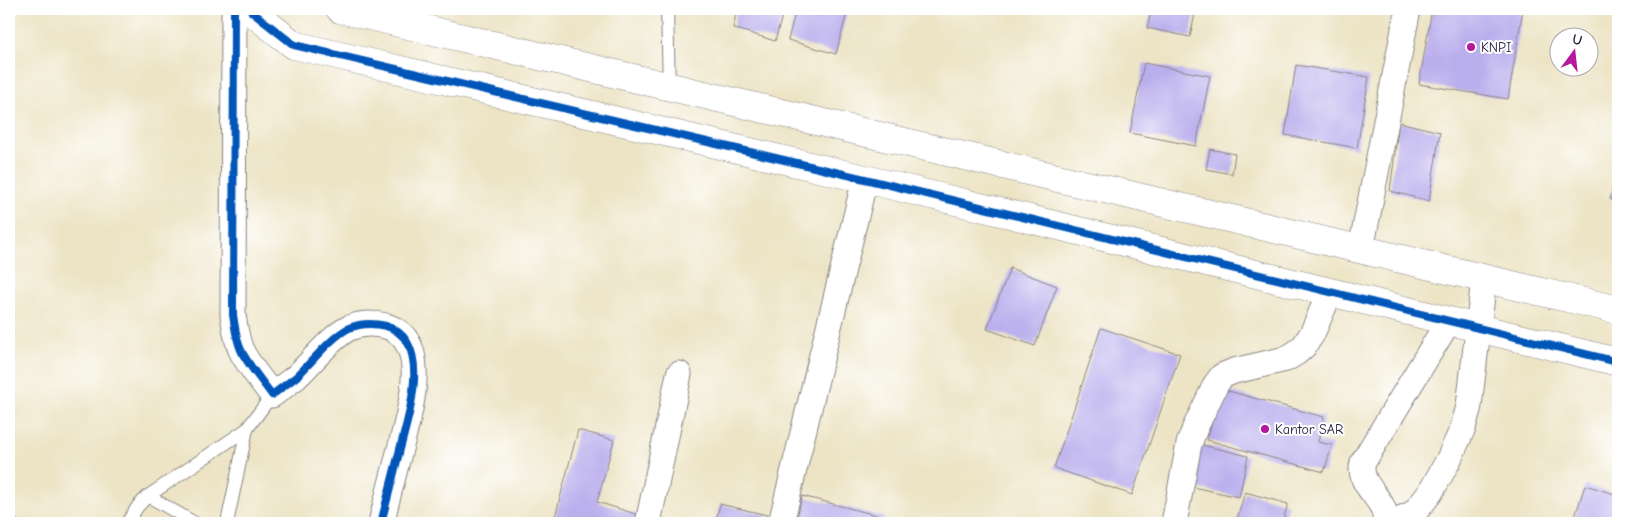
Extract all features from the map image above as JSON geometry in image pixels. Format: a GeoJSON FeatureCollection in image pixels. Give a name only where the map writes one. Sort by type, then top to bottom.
{"type":"FeatureCollection","features":[{"type":"Feature","properties":{"kind":"street"},"geometry":{"type":"LineString","coordinates":[[248,9],[294,45],[865,179],[1618,362]]}},
{"type":"Feature","properties":{"kind":"street"},"geometry":{"type":"LineString","coordinates":[[248,9],[233,316],[240,349],[272,395],[348,329],[370,323],[392,328],[401,335],[412,352],[415,369],[412,402],[381,523]]}},
{"type":"Feature","properties":{"kind":"street"},"geometry":{"type":"LineString","coordinates":[[340,9],[1618,310]]}},
{"type":"Feature","properties":{"kind":"street"},"geometry":{"type":"LineString","coordinates":[[1361,249],[1408,9]]}},
{"type":"Feature","properties":{"kind":"street"},"geometry":{"type":"LineString","coordinates":[[781,523],[865,179]]}},
{"type":"Feature","properties":{"kind":"street"},"geometry":{"type":"LineString","coordinates":[[1448,322],[1363,462],[1364,482],[1380,503],[1384,511],[1385,522],[1412,514],[1430,493],[1448,461],[1468,415],[1484,279]]}},
{"type":"Feature","properties":{"kind":"street"},"geometry":{"type":"LineString","coordinates":[[1174,523],[1189,444],[1216,384],[1222,376],[1234,371],[1286,359],[1296,353],[1304,346],[1312,334],[1330,292]]}},
{"type":"Feature","properties":{"kind":"street"},"geometry":{"type":"LineString","coordinates":[[648,523],[679,374]]}},
{"type":"Feature","properties":{"kind":"lane"},"geometry":{"type":"LineString","coordinates":[[667,9],[669,86]]}},
{"type":"Feature","properties":{"kind":"lane"},"geometry":{"type":"LineString","coordinates":[[127,523],[138,506],[148,496],[247,429],[272,395]]}},
{"type":"Feature","properties":{"kind":"lane"},"geometry":{"type":"LineString","coordinates":[[226,523],[247,429]]}},
{"type":"Feature","properties":{"kind":"lane"},"geometry":{"type":"LineString","coordinates":[[148,496],[195,523]]}},
{"type":"Feature","properties":{"kind":"building"},"geometry":{"type":"Polygon","coordinates":[[[737,9],[784,9],[775,41],[733,28],[737,9]]]}},
{"type":"Feature","properties":{"kind":"building"},"geometry":{"type":"Polygon","coordinates":[[[796,9],[848,9],[836,54],[788,40],[796,9]]]}},
{"type":"Feature","properties":{"kind":"building"},"geometry":{"type":"Polygon","coordinates":[[[1152,9],[1196,9],[1190,37],[1147,28],[1152,9]]]}},
{"type":"Feature","properties":{"kind":"building","name":"KNPI"},"geometry":{"type":"Polygon","coordinates":[[[1432,9],[1523,9],[1508,99],[1419,84],[1432,9]]]}},
{"type":"Feature","properties":{"kind":"building"},"geometry":{"type":"Polygon","coordinates":[[[1144,63],[1210,76],[1196,146],[1130,133],[1144,63]]]}},
{"type":"Feature","properties":{"kind":"building"},"geometry":{"type":"Polygon","coordinates":[[[1296,65],[1369,77],[1357,148],[1285,135],[1296,65]]]}},
{"type":"Feature","properties":{"kind":"building"},"geometry":{"type":"Polygon","coordinates":[[[1399,122],[1440,132],[1429,201],[1390,191],[1399,122]]]}},
{"type":"Feature","properties":{"kind":"building"},"geometry":{"type":"Polygon","coordinates":[[[1210,149],[1235,154],[1232,174],[1206,169],[1210,149]]]}},
{"type":"Feature","properties":{"kind":"building"},"geometry":{"type":"Polygon","coordinates":[[[1618,171],[1618,201],[1610,199],[1618,171]]]}},
{"type":"Feature","properties":{"kind":"building"},"geometry":{"type":"Polygon","coordinates":[[[1010,268],[1057,286],[1035,346],[987,329],[1010,268]]]}},
{"type":"Feature","properties":{"kind":"building"},"geometry":{"type":"Polygon","coordinates":[[[1101,328],[1180,354],[1132,495],[1054,468],[1101,328]]]}},
{"type":"Feature","properties":{"kind":"building","name":"Kantor SAR"},"geometry":{"type":"Polygon","coordinates":[[[1221,389],[1324,417],[1318,442],[1332,445],[1324,472],[1207,440],[1221,389]]]}},
{"type":"Feature","properties":{"kind":"building"},"geometry":{"type":"Polygon","coordinates":[[[578,430],[614,440],[597,502],[639,515],[636,523],[562,523],[554,521],[578,430]]]}},
{"type":"Feature","properties":{"kind":"building"},"geometry":{"type":"Polygon","coordinates":[[[1198,444],[1248,456],[1239,497],[1188,486],[1198,444]]]}},
{"type":"Feature","properties":{"kind":"building"},"geometry":{"type":"Polygon","coordinates":[[[1585,485],[1618,495],[1618,523],[1573,523],[1585,485]]]}},
{"type":"Feature","properties":{"kind":"building"},"geometry":{"type":"Polygon","coordinates":[[[1245,492],[1288,504],[1282,523],[1236,523],[1245,492]]]}},
{"type":"Feature","properties":{"kind":"building"},"geometry":{"type":"Polygon","coordinates":[[[802,496],[884,517],[882,523],[796,523],[802,496]]]}},
{"type":"Feature","properties":{"kind":"building"},"geometry":{"type":"Polygon","coordinates":[[[720,504],[767,515],[765,523],[715,523],[720,504]]]}},
{"type":"Feature","properties":{"kind":"building"},"geometry":{"type":"Polygon","coordinates":[[[9,516],[23,523],[9,523],[9,516]]]}},
{"type":"Feature","properties":{"kind":"cycle path"},"geometry":{"type":"LineString","coordinates":[[234,9],[233,315],[238,342],[247,361],[272,395],[296,377],[328,344],[349,328],[363,324],[377,324],[386,326],[401,334],[410,348],[414,364],[414,383],[407,421],[381,523]]}},
{"type":"Feature","properties":{"kind":"cycle path"},"geometry":{"type":"LineString","coordinates":[[252,12],[294,45],[865,179],[1618,362]]}},
{"type":"Feature","properties":{"kind":"place","name":"KNPI"},"geometry":{"type":"Point","coordinates":[1471,47]}},
{"type":"Feature","properties":{"kind":"place","name":"Kantor SAR"},"geometry":{"type":"Point","coordinates":[1265,429]}}]}
